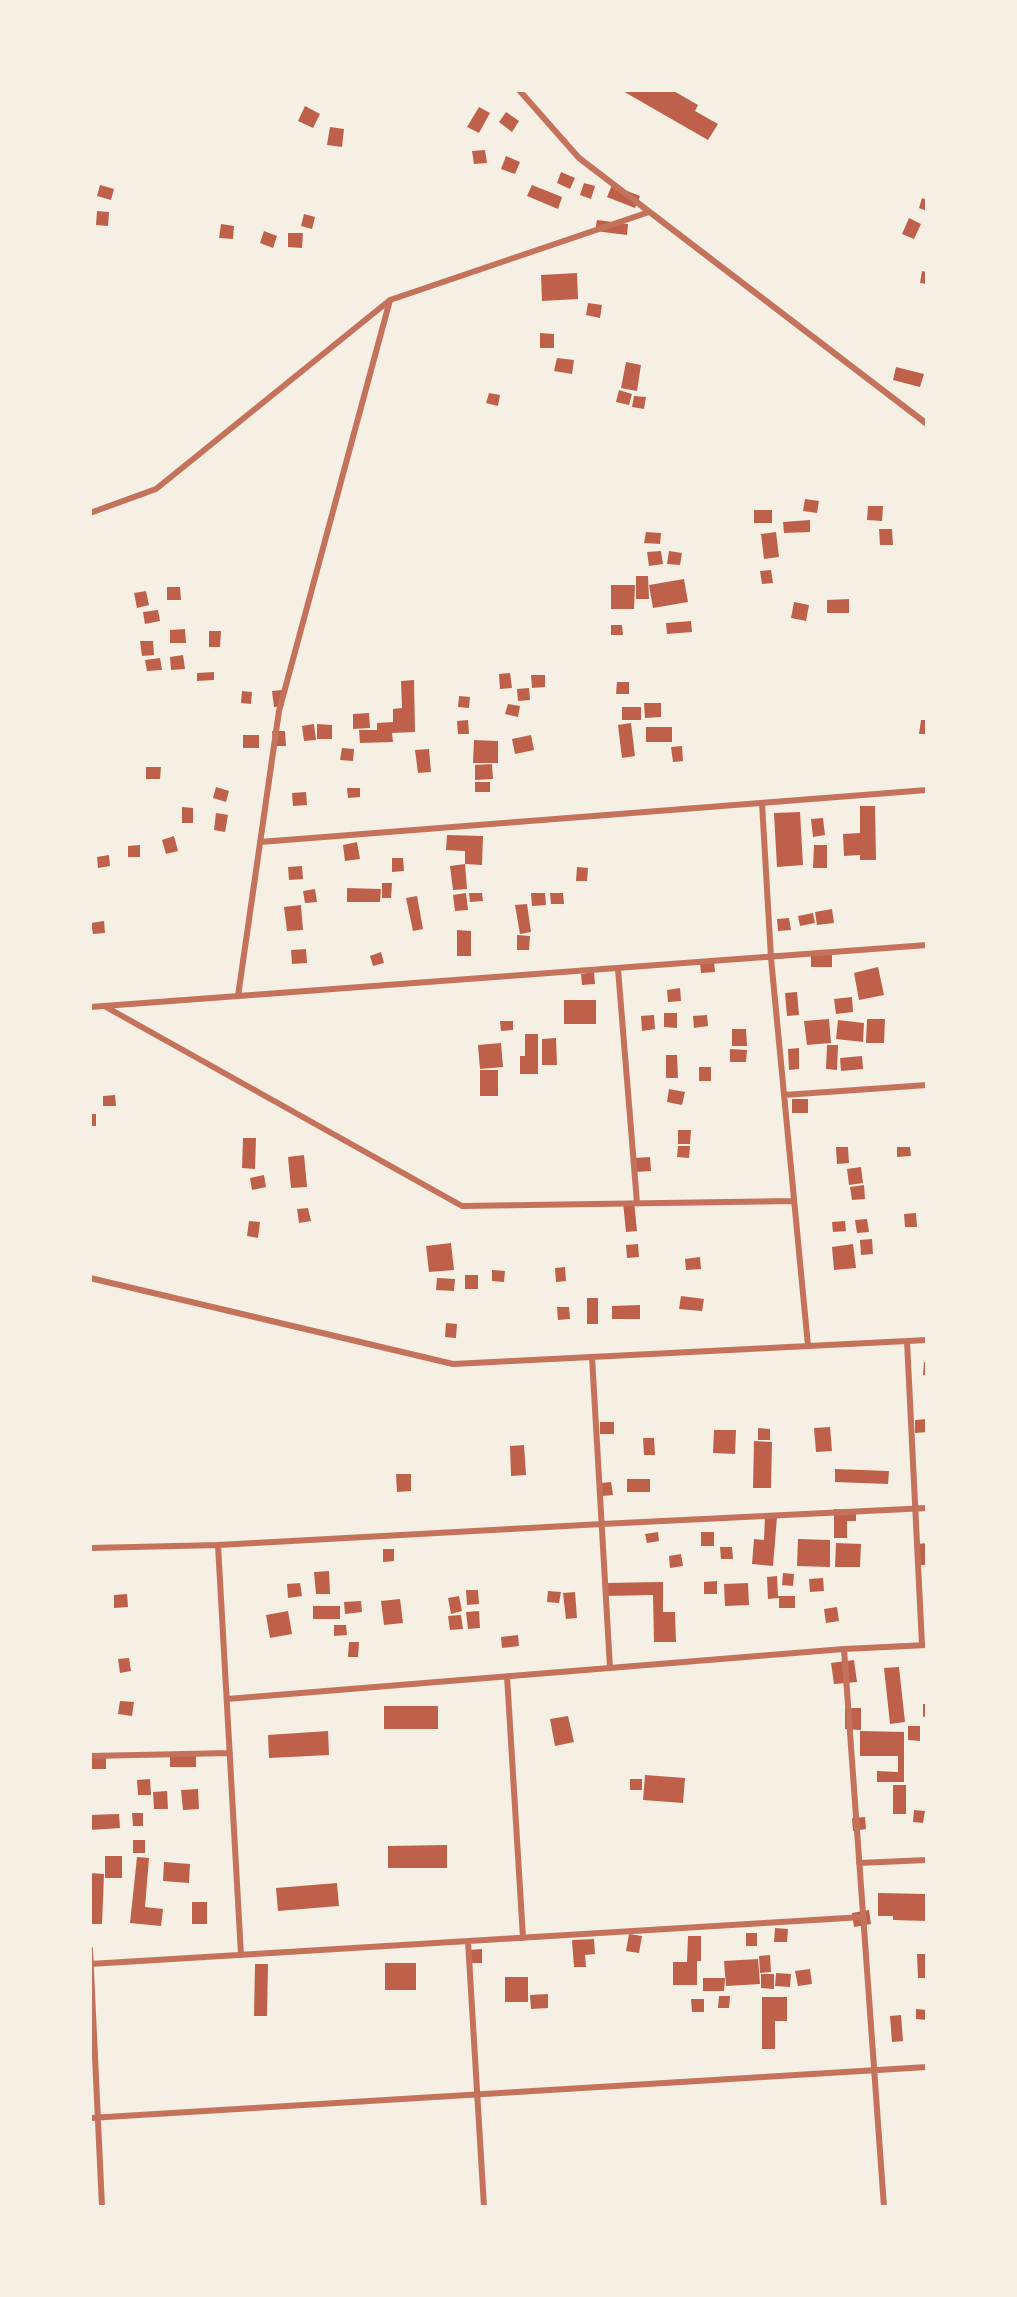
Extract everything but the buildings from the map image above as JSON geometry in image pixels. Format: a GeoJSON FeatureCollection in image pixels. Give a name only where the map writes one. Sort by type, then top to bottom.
{"type":"FeatureCollection","features":[{"type":"Feature","properties":{"kind":"street"},"geometry":{"type":"LineString","coordinates":[[519,90],[579,158],[927,424]]}},
{"type":"Feature","properties":{"kind":"street"},"geometry":{"type":"LineString","coordinates":[[90,513],[156,489],[390,300],[649,212]]}},
{"type":"Feature","properties":{"kind":"street"},"geometry":{"type":"LineString","coordinates":[[238,996],[279,711],[390,300]]}},
{"type":"Feature","properties":{"kind":"street"},"geometry":{"type":"LineString","coordinates":[[260,842],[927,790]]}},
{"type":"Feature","properties":{"kind":"street"},"geometry":{"type":"LineString","coordinates":[[762,803],[771,958],[808,1346]]}},
{"type":"Feature","properties":{"kind":"street"},"geometry":{"type":"LineString","coordinates":[[90,1007],[927,945]]}},
{"type":"Feature","properties":{"kind":"street"},"geometry":{"type":"LineString","coordinates":[[618,969],[637,1203]]}},
{"type":"Feature","properties":{"kind":"street"},"geometry":{"type":"LineString","coordinates":[[105,1006],[462,1206],[794,1201]]}},
{"type":"Feature","properties":{"kind":"street"},"geometry":{"type":"LineString","coordinates":[[784,1095],[927,1085]]}},
{"type":"Feature","properties":{"kind":"street"},"geometry":{"type":"LineString","coordinates":[[90,1278],[453,1364],[927,1340]]}},
{"type":"Feature","properties":{"kind":"street"},"geometry":{"type":"LineString","coordinates":[[227,1699],[844,1649],[925,1645],[915,1509],[907,1341]]}},
{"type":"Feature","properties":{"kind":"street"},"geometry":{"type":"LineString","coordinates":[[592,1357],[610,1668]]}},
{"type":"Feature","properties":{"kind":"street"},"geometry":{"type":"LineString","coordinates":[[90,1548],[218,1545],[927,1508]]}},
{"type":"Feature","properties":{"kind":"street"},"geometry":{"type":"LineString","coordinates":[[218,1545],[242,1955]]}},
{"type":"Feature","properties":{"kind":"street"},"geometry":{"type":"LineString","coordinates":[[844,1649],[884,2207]]}},
{"type":"Feature","properties":{"kind":"street"},"geometry":{"type":"LineString","coordinates":[[507,1676],[523,1938]]}},
{"type":"Feature","properties":{"kind":"street"},"geometry":{"type":"LineString","coordinates":[[90,1756],[230,1753]]}},
{"type":"Feature","properties":{"kind":"street"},"geometry":{"type":"LineString","coordinates":[[859,1863],[927,1860]]}},
{"type":"Feature","properties":{"kind":"street"},"geometry":{"type":"LineString","coordinates":[[90,1964],[863,1917]]}},
{"type":"Feature","properties":{"kind":"street"},"geometry":{"type":"LineString","coordinates":[[468,1941],[484,2207]]}},
{"type":"Feature","properties":{"kind":"street"},"geometry":{"type":"LineString","coordinates":[[90,1949],[102,2207]]}},
{"type":"Feature","properties":{"kind":"street"},"geometry":{"type":"LineString","coordinates":[[90,2118],[927,2067]]}}]}
